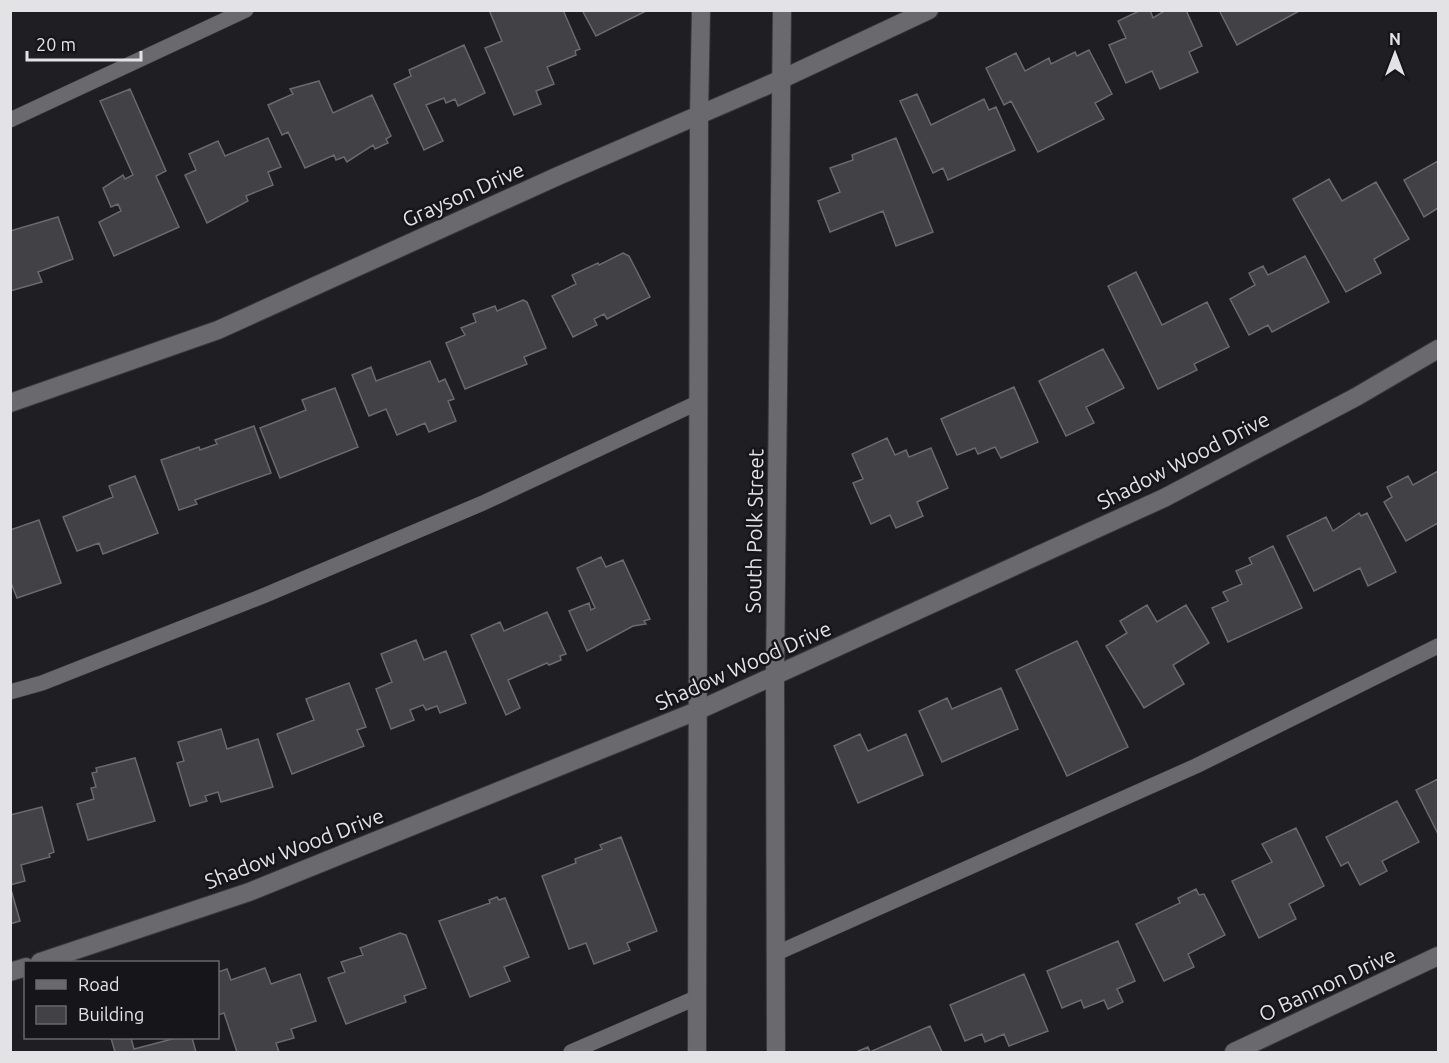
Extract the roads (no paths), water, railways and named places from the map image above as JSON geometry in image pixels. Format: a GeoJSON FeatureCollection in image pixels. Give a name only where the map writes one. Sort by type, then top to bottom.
{"type":"FeatureCollection","features":[{"type":"Feature","properties":{"kind":"street"},"geometry":{"type":"LineString","coordinates":[[698,1053],[701,10]]}},
{"type":"Feature","properties":{"kind":"street","name":"South Polk Street"},"geometry":{"type":"LineString","coordinates":[[776,1053],[775,677],[782,10]]}},
{"type":"Feature","properties":{"kind":"street","name":"Grayson Drive"},"geometry":{"type":"LineString","coordinates":[[10,404],[218,330],[558,176],[782,79],[929,10]]}},
{"type":"Feature","properties":{"kind":"street","name":"Shadow Wood Drive"},"geometry":{"type":"LineString","coordinates":[[46,961],[249,892],[775,677],[1164,498],[1356,397],[1438,349]]}},
{"type":"Feature","properties":{"kind":"street","name":"O Bannon Drive"},"geometry":{"type":"LineString","coordinates":[[1234,1053],[1438,956]]}},
{"type":"Feature","properties":{"kind":"lane"},"geometry":{"type":"LineString","coordinates":[[10,120],[246,10]]}},
{"type":"Feature","properties":{"kind":"lane"},"geometry":{"type":"LineString","coordinates":[[10,692],[42,683],[252,601],[483,504],[699,402]]}},
{"type":"Feature","properties":{"kind":"lane"},"geometry":{"type":"LineString","coordinates":[[777,953],[1196,766],[1438,646]]}},
{"type":"Feature","properties":{"kind":"lane"},"geometry":{"type":"LineString","coordinates":[[571,1053],[698,997]]}}]}
